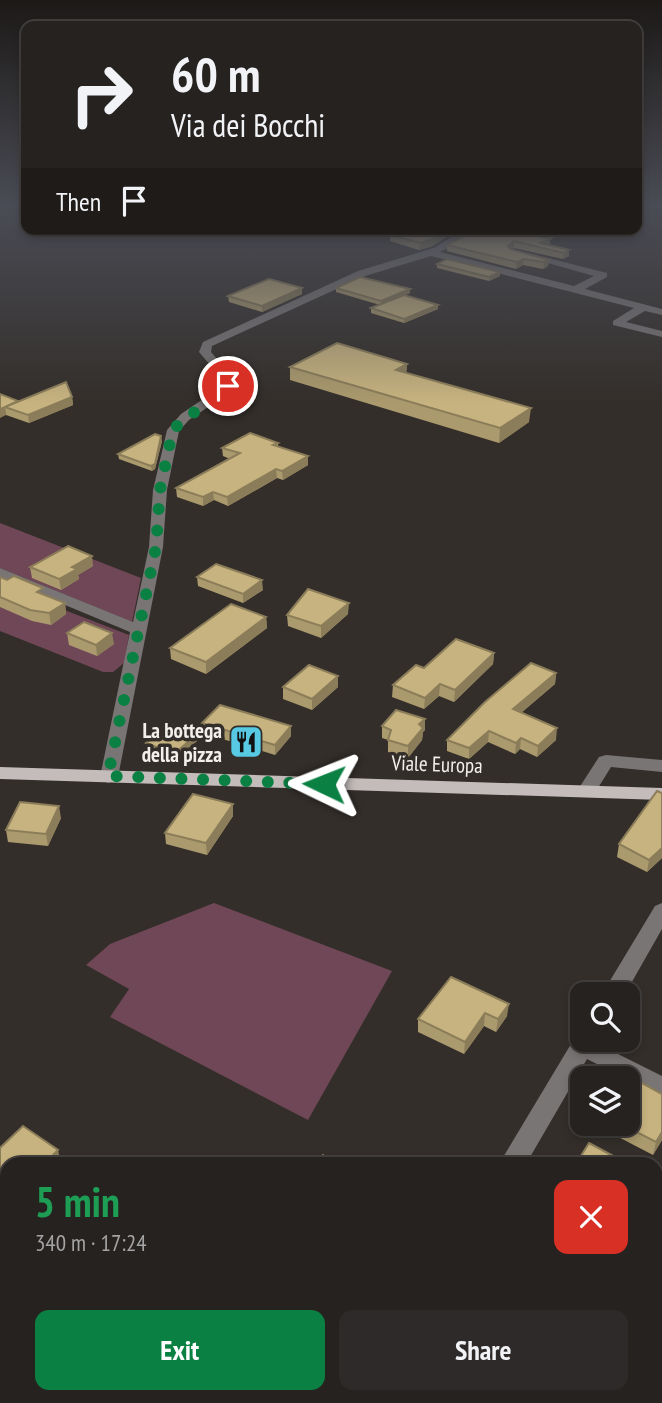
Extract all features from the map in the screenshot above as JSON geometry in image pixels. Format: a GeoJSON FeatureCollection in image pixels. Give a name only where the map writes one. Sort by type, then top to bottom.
{"type":"FeatureCollection","features":[{"type":"Feature","properties":{"kind":"main road","name":"Viale Europa"},"geometry":{"type":"LineString","coordinates":[[0,773],[662,794]]}},
{"type":"Feature","properties":{"kind":"street"},"geometry":{"type":"LineString","coordinates":[[108,776],[156,547],[160,490],[173,429],[228,386],[229,380],[205,352],[207,344],[222,334],[295,306],[337,284],[367,273]]}},
{"type":"Feature","properties":{"kind":"street"},"geometry":{"type":"LineString","coordinates":[[513,273],[662,312]]}},
{"type":"Feature","properties":{"kind":"street"},"geometry":{"type":"LineString","coordinates":[[575,289],[603,275],[597,273]]}},
{"type":"Feature","properties":{"kind":"street"},"geometry":{"type":"LineString","coordinates":[[644,307],[617,323],[662,334]]}},
{"type":"Feature","properties":{"kind":"street"},"geometry":{"type":"LineString","coordinates":[[0,573],[139,630]]}},
{"type":"Feature","properties":{"kind":"street"},"geometry":{"type":"LineString","coordinates":[[586,792],[606,761],[662,766]]}},
{"type":"Feature","properties":{"kind":"street"},"geometry":{"type":"LineString","coordinates":[[620,982],[662,911]]}},
{"type":"Feature","properties":{"kind":"street"},"geometry":{"type":"LineString","coordinates":[[516,1157],[579,1052]]}},
{"type":"Feature","properties":{"kind":"street"},"geometry":{"type":"LineString","coordinates":[[600,1052],[662,1087]]}},
{"type":"Feature","properties":{"kind":"shaded area"},"geometry":{"type":"Polygon","coordinates":[[[0,523],[141,578],[132,622],[0,568],[0,523]]]}},
{"type":"Feature","properties":{"kind":"shaded area"},"geometry":{"type":"Polygon","coordinates":[[[0,585],[129,635],[124,663],[113,672],[103,672],[0,631],[0,585]]]}},
{"type":"Feature","properties":{"kind":"shaded area"},"geometry":{"type":"Polygon","coordinates":[[[214,903],[392,971],[308,1120],[110,1017],[129,989],[86,965],[110,944],[214,903]]]}},
{"type":"Feature","properties":{"kind":"building"},"geometry":{"type":"Polygon","coordinates":[[[475,273],[497,273],[489,277],[475,273]]]}},
{"type":"Feature","properties":{"kind":"building"},"geometry":{"type":"Polygon","coordinates":[[[360,277],[410,289],[381,301],[336,288],[360,277]]]}},
{"type":"Feature","properties":{"kind":"building"},"geometry":{"type":"Polygon","coordinates":[[[269,279],[302,288],[262,306],[228,296],[269,279]]]}},
{"type":"Feature","properties":{"kind":"building"},"geometry":{"type":"Polygon","coordinates":[[[404,295],[438,305],[404,319],[371,308],[404,295]]]}},
{"type":"Feature","properties":{"kind":"building"},"geometry":{"type":"Polygon","coordinates":[[[337,343],[407,364],[396,370],[531,408],[500,428],[290,367],[337,343]]]}},
{"type":"Feature","properties":{"kind":"building"},"geometry":{"type":"Polygon","coordinates":[[[66,382],[72,397],[28,415],[5,407],[66,382]]]}},
{"type":"Feature","properties":{"kind":"building"},"geometry":{"type":"Polygon","coordinates":[[[0,394],[18,401],[0,409],[0,394]]]}},
{"type":"Feature","properties":{"kind":"building"},"geometry":{"type":"Polygon","coordinates":[[[250,433],[278,443],[273,445],[308,456],[282,471],[276,469],[227,497],[213,492],[203,497],[176,488],[240,453],[222,448],[250,433]]]}},
{"type":"Feature","properties":{"kind":"building"},"geometry":{"type":"Polygon","coordinates":[[[155,434],[161,436],[155,464],[151,466],[118,454],[155,434]]]}},
{"type":"Feature","properties":{"kind":"building"},"geometry":{"type":"Polygon","coordinates":[[[68,546],[92,556],[72,567],[77,569],[59,579],[30,567],[68,546]]]}},
{"type":"Feature","properties":{"kind":"building"},"geometry":{"type":"Polygon","coordinates":[[[216,564],[262,580],[243,594],[197,577],[216,564]]]}},
{"type":"Feature","properties":{"kind":"building"},"geometry":{"type":"Polygon","coordinates":[[[14,576],[43,588],[37,592],[65,603],[49,613],[30,610],[0,597],[0,577],[7,580],[14,576]]]}},
{"type":"Feature","properties":{"kind":"building"},"geometry":{"type":"Polygon","coordinates":[[[308,589],[349,603],[321,626],[287,615],[308,589]]]}},
{"type":"Feature","properties":{"kind":"building"},"geometry":{"type":"Polygon","coordinates":[[[231,604],[266,617],[206,662],[170,648],[231,604]]]}},
{"type":"Feature","properties":{"kind":"building"},"geometry":{"type":"Polygon","coordinates":[[[84,622],[112,633],[96,645],[67,633],[84,622]]]}},
{"type":"Feature","properties":{"kind":"building"},"geometry":{"type":"Polygon","coordinates":[[[456,639],[494,653],[455,690],[440,684],[425,698],[393,685],[416,665],[424,668],[456,639]]]}},
{"type":"Feature","properties":{"kind":"building"},"geometry":{"type":"Polygon","coordinates":[[[531,663],[556,673],[513,709],[557,728],[538,746],[521,738],[516,743],[489,731],[469,748],[447,740],[485,702],[531,663]]]}},
{"type":"Feature","properties":{"kind":"building"},"geometry":{"type":"Polygon","coordinates":[[[309,665],[338,676],[312,699],[283,687],[309,665]]]}},
{"type":"Feature","properties":{"kind":"building"},"geometry":{"type":"Polygon","coordinates":[[[220,705],[291,726],[275,745],[202,723],[220,705]]]}},
{"type":"Feature","properties":{"kind":"building"},"geometry":{"type":"Polygon","coordinates":[[[396,710],[425,719],[419,724],[423,728],[408,746],[388,740],[391,730],[382,726],[396,710]]]}},
{"type":"Feature","properties":{"kind":"building"},"geometry":{"type":"Polygon","coordinates":[[[169,724],[196,735],[174,754],[146,743],[169,724]]]}},
{"type":"Feature","properties":{"kind":"building"},"geometry":{"type":"Polygon","coordinates":[[[657,791],[662,793],[662,848],[649,860],[619,844],[657,791]]]}},
{"type":"Feature","properties":{"kind":"building"},"geometry":{"type":"Polygon","coordinates":[[[193,794],[233,804],[206,843],[165,833],[193,794]]]}},
{"type":"Feature","properties":{"kind":"building"},"geometry":{"type":"Polygon","coordinates":[[[20,802],[59,806],[46,834],[6,830],[20,802]]]}},
{"type":"Feature","properties":{"kind":"building"},"geometry":{"type":"Polygon","coordinates":[[[451,977],[509,1004],[498,1019],[485,1013],[465,1042],[418,1019],[451,977]]]}},
{"type":"Feature","properties":{"kind":"building"},"geometry":{"type":"Polygon","coordinates":[[[642,1083],[662,1094],[662,1132],[656,1142],[640,1134],[642,1083]]]}},
{"type":"Feature","properties":{"kind":"building"},"geometry":{"type":"Polygon","coordinates":[[[23,1126],[58,1150],[51,1157],[0,1157],[0,1148],[23,1126]]]}},
{"type":"Feature","properties":{"kind":"building"},"geometry":{"type":"Polygon","coordinates":[[[589,1143],[615,1157],[580,1157],[589,1143]]]}},
{"type":"Feature","properties":{"kind":"place","name":"La bottega della pizza"},"geometry":{"type":"Point","coordinates":[246,742]}},
{"type":"Feature","properties":{"kind":"route"},"geometry":{"type":"LineString","coordinates":[[228,386],[173,429],[160,490],[156,547],[108,776],[324,784]]}}]}
